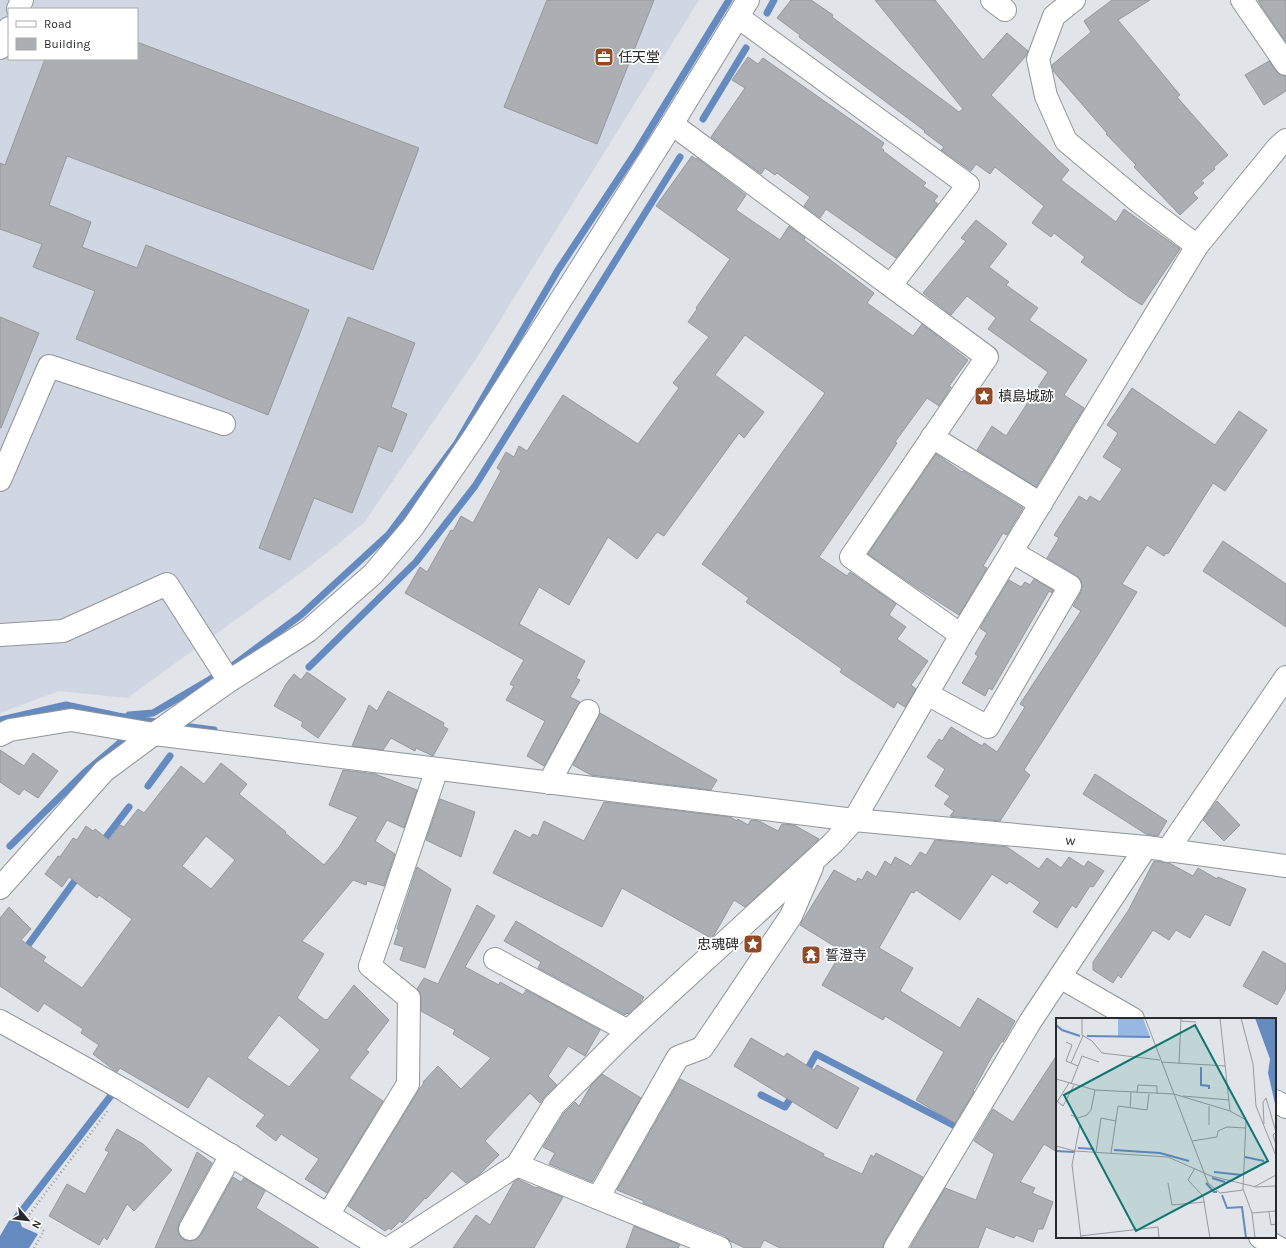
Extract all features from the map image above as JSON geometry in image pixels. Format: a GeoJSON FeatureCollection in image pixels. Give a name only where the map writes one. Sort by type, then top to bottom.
{"type":"FeatureCollection","features":[{"type":"Feature","properties":{"kind":"street"},"geometry":{"type":"LineString","coordinates":[[1074,0],[1054,16],[1038,59],[1046,96],[1066,141],[1139,202],[1197,246]]}},
{"type":"Feature","properties":{"kind":"street"},"geometry":{"type":"LineString","coordinates":[[1242,0],[1286,64]]}},
{"type":"Feature","properties":{"kind":"street"},"geometry":{"type":"LineString","coordinates":[[0,888],[104,771],[229,681],[308,631],[373,574],[413,527],[476,434],[672,124],[743,8],[968,185],[891,285]]}},
{"type":"Feature","properties":{"kind":"street"},"geometry":{"type":"LineString","coordinates":[[0,48],[8,30]]}},
{"type":"Feature","properties":{"kind":"street"},"geometry":{"type":"LineString","coordinates":[[672,124],[988,357],[851,557],[961,635]]}},
{"type":"Feature","properties":{"kind":"street"},"geometry":{"type":"LineString","coordinates":[[389,1248],[517,1166],[554,1105],[628,1032],[833,843],[854,820],[961,635],[1197,246],[1278,147],[1286,140]]}},
{"type":"Feature","properties":{"kind":"street"},"geometry":{"type":"LineString","coordinates":[[0,480],[49,366],[224,424]]}},
{"type":"Feature","properties":{"kind":"street"},"geometry":{"type":"LineString","coordinates":[[932,437],[1041,504]]}},
{"type":"Feature","properties":{"kind":"street"},"geometry":{"type":"LineString","coordinates":[[927,694],[988,727],[1070,586],[1012,552]]}},
{"type":"Feature","properties":{"kind":"street"},"geometry":{"type":"LineString","coordinates":[[0,635],[63,631],[167,584],[229,681]]}},
{"type":"Feature","properties":{"kind":"street"},"geometry":{"type":"LineString","coordinates":[[895,1248],[1030,1022],[1060,977],[1286,678]]}},
{"type":"Feature","properties":{"kind":"street"},"geometry":{"type":"LineString","coordinates":[[549,783],[588,711]]}},
{"type":"Feature","properties":{"kind":"street","name":"w"},"geometry":{"type":"LineString","coordinates":[[0,735],[10,730],[71,720],[154,734],[854,820],[1157,849],[1286,866]]}},
{"type":"Feature","properties":{"kind":"street"},"geometry":{"type":"LineString","coordinates":[[328,1215],[408,1084],[409,998],[370,966],[437,769]]}},
{"type":"Feature","properties":{"kind":"street"},"geometry":{"type":"LineString","coordinates":[[598,1198],[678,1057],[702,1048],[791,916],[815,859]]}},
{"type":"Feature","properties":{"kind":"street"},"geometry":{"type":"LineString","coordinates":[[496,959],[628,1032]]}},
{"type":"Feature","properties":{"kind":"street"},"geometry":{"type":"LineString","coordinates":[[1060,977],[1131,1018]]}},
{"type":"Feature","properties":{"kind":"street"},"geometry":{"type":"LineString","coordinates":[[0,1021],[124,1090],[382,1248]]}},
{"type":"Feature","properties":{"kind":"street"},"geometry":{"type":"LineString","coordinates":[[1276,1102],[1286,1107]]}},
{"type":"Feature","properties":{"kind":"street"},"geometry":{"type":"LineString","coordinates":[[190,1229],[231,1155]]}},
{"type":"Feature","properties":{"kind":"street"},"geometry":{"type":"LineString","coordinates":[[517,1166],[720,1248]]}},
{"type":"Feature","properties":{"kind":"street"},"geometry":{"type":"LineString","coordinates":[[1262,1238],[1279,1248]]}},
{"type":"Feature","properties":{"kind":"path"},"geometry":{"type":"LineString","coordinates":[[34,1248],[44,1231],[28,1216],[124,1090]]}},
{"type":"Feature","properties":{"kind":"shaded area"},"geometry":{"type":"Polygon","coordinates":[[[0,0],[699,0],[476,359],[364,523],[309,567],[127,698],[59,691],[0,713],[0,0]]]}},
{"type":"Feature","properties":{"kind":"water"},"geometry":{"type":"Polygon","coordinates":[[[10,1219],[16,1222],[19,1219],[22,1227],[38,1234],[29,1248],[0,1248],[0,1236],[10,1219]]]}},
{"type":"Feature","properties":{"kind":"building"},"geometry":{"type":"Polygon","coordinates":[[[547,0],[654,0],[597,144],[504,107],[547,0]]]}},
{"type":"Feature","properties":{"kind":"building"},"geometry":{"type":"Polygon","coordinates":[[[791,0],[811,0],[833,15],[832,17],[959,112],[963,109],[875,0],[935,0],[983,60],[1007,33],[1028,51],[1026,56],[991,95],[1069,170],[1061,180],[1116,222],[1124,209],[1180,249],[1142,305],[1081,262],[1085,257],[1054,233],[1051,237],[1032,223],[1044,206],[995,167],[990,174],[976,164],[971,171],[941,150],[944,147],[924,132],[925,131],[799,37],[800,35],[777,18],[791,0]]]}},
{"type":"Feature","properties":{"kind":"building"},"geometry":{"type":"Polygon","coordinates":[[[1112,0],[1150,0],[1118,20],[1180,95],[1177,97],[1228,155],[1201,181],[1204,183],[1193,193],[1198,198],[1180,215],[1134,167],[1136,165],[1106,134],[1107,133],[1054,72],[1052,65],[1091,32],[1084,21],[1112,0]]]}},
{"type":"Feature","properties":{"kind":"building"},"geometry":{"type":"Polygon","coordinates":[[[1258,0],[1286,0],[1286,42],[1262,7],[1258,0]]]}},
{"type":"Feature","properties":{"kind":"building"},"geometry":{"type":"Polygon","coordinates":[[[138,42],[419,148],[373,270],[67,156],[49,205],[91,222],[82,247],[137,268],[146,245],[309,310],[268,415],[76,339],[95,291],[33,267],[42,244],[0,229],[0,163],[5,165],[45,60],[138,60],[138,42]]]}},
{"type":"Feature","properties":{"kind":"building"},"geometry":{"type":"Polygon","coordinates":[[[748,57],[758,64],[763,58],[884,143],[881,148],[884,150],[883,151],[926,183],[923,186],[938,196],[934,201],[938,204],[896,258],[826,209],[820,218],[804,206],[810,197],[777,173],[775,175],[765,168],[761,174],[711,137],[745,88],[732,80],[748,57]]]}},
{"type":"Feature","properties":{"kind":"building"},"geometry":{"type":"Polygon","coordinates":[[[1269,61],[1280,75],[1286,76],[1286,91],[1264,105],[1245,75],[1269,61]]]}},
{"type":"Feature","properties":{"kind":"building"},"geometry":{"type":"Polygon","coordinates":[[[692,156],[696,159],[697,158],[746,195],[736,210],[780,240],[789,226],[805,238],[804,240],[874,293],[867,303],[913,336],[922,324],[968,360],[949,386],[951,387],[939,406],[927,398],[895,442],[897,443],[886,460],[819,557],[847,576],[850,572],[896,604],[889,615],[906,627],[897,639],[928,661],[911,685],[916,689],[905,707],[897,702],[894,708],[840,672],[842,669],[746,602],[749,598],[702,564],[825,393],[745,335],[715,375],[764,412],[744,438],[739,433],[664,536],[657,532],[637,559],[608,537],[569,605],[539,587],[519,624],[585,661],[576,678],[580,680],[570,697],[580,702],[544,766],[527,756],[545,721],[506,700],[514,686],[510,684],[524,660],[405,593],[420,567],[427,572],[451,530],[453,531],[461,516],[473,523],[501,471],[497,468],[506,452],[514,457],[519,446],[527,451],[563,395],[638,444],[679,388],[673,383],[709,337],[688,322],[730,259],[656,206],[692,156]]]}},
{"type":"Feature","properties":{"kind":"building"},"geometry":{"type":"Polygon","coordinates":[[[976,220],[1007,244],[989,267],[1009,282],[1006,285],[1038,308],[1029,320],[1087,360],[1064,395],[1084,408],[1036,487],[977,450],[992,426],[1006,436],[1048,372],[988,329],[996,318],[967,296],[951,315],[923,293],[966,241],[961,238],[976,220]]]}},
{"type":"Feature","properties":{"kind":"building"},"geometry":{"type":"Polygon","coordinates":[[[0,317],[39,333],[1,428],[0,428],[0,317]]]}},
{"type":"Feature","properties":{"kind":"building"},"geometry":{"type":"Polygon","coordinates":[[[348,317],[415,343],[391,407],[407,414],[392,452],[378,446],[352,513],[314,498],[290,560],[259,548],[348,317]]]}},
{"type":"Feature","properties":{"kind":"building"},"geometry":{"type":"Polygon","coordinates":[[[1132,388],[1215,445],[1239,411],[1267,430],[1225,491],[1213,483],[1168,554],[1166,553],[1164,556],[1147,545],[1122,584],[1137,592],[1024,770],[1030,775],[1000,821],[950,816],[954,811],[944,804],[950,796],[935,786],[945,769],[927,757],[939,739],[942,741],[951,727],[982,746],[984,743],[997,752],[1025,707],[1020,704],[1081,611],[1073,606],[1081,592],[1081,580],[1076,575],[1047,558],[1059,538],[1054,535],[1079,496],[1087,501],[1090,496],[1100,502],[1122,469],[1103,457],[1118,433],[1107,425],[1132,388]]]}},
{"type":"Feature","properties":{"kind":"building"},"geometry":{"type":"Polygon","coordinates":[[[936,454],[962,472],[963,471],[1023,508],[1007,535],[1003,533],[983,566],[987,568],[959,615],[868,554],[936,454]]]}},
{"type":"Feature","properties":{"kind":"building"},"geometry":{"type":"Polygon","coordinates":[[[1223,541],[1286,584],[1286,627],[1203,571],[1223,541]]]}},
{"type":"Feature","properties":{"kind":"building"},"geometry":{"type":"Polygon","coordinates":[[[1034,579],[1053,590],[1052,593],[1049,591],[992,690],[989,688],[985,696],[962,683],[978,656],[975,654],[987,633],[980,628],[1009,580],[1021,587],[1025,582],[1030,585],[1034,579]]]}},
{"type":"Feature","properties":{"kind":"building"},"geometry":{"type":"Polygon","coordinates":[[[307,672],[346,699],[318,738],[301,726],[303,722],[274,706],[286,684],[294,674],[301,680],[307,672]]]}},
{"type":"Feature","properties":{"kind":"building"},"geometry":{"type":"Polygon","coordinates":[[[388,691],[444,723],[443,726],[448,729],[433,756],[416,748],[415,751],[391,738],[383,750],[352,746],[369,705],[377,711],[388,691]]]}},
{"type":"Feature","properties":{"kind":"building"},"geometry":{"type":"Polygon","coordinates":[[[600,713],[717,780],[711,790],[591,775],[573,765],[600,713]]]}},
{"type":"Feature","properties":{"kind":"building"},"geometry":{"type":"Polygon","coordinates":[[[0,750],[24,766],[33,753],[58,771],[38,798],[24,789],[19,795],[0,782],[0,750]]]}},
{"type":"Feature","properties":{"kind":"building"},"geometry":{"type":"Polygon","coordinates":[[[221,763],[247,784],[239,794],[324,865],[339,847],[358,817],[329,805],[343,770],[375,774],[417,790],[404,828],[387,820],[375,841],[395,854],[384,886],[367,881],[366,885],[353,880],[302,941],[324,954],[297,998],[327,1020],[354,985],[389,1020],[366,1050],[369,1052],[349,1078],[383,1101],[327,1193],[305,1179],[319,1159],[281,1134],[276,1141],[256,1126],[265,1115],[208,1076],[188,1108],[120,1068],[117,1072],[114,1070],[93,1054],[99,1045],[81,1033],[83,1029],[44,1003],[38,1012],[0,986],[0,918],[9,907],[31,929],[21,940],[46,957],[43,961],[82,988],[132,919],[99,895],[97,898],[69,877],[62,887],[45,874],[58,856],[60,857],[73,838],[77,840],[86,826],[93,831],[95,829],[109,840],[120,825],[124,827],[138,809],[144,813],[181,766],[204,784],[221,763]],[[206,836],[182,866],[211,889],[235,860],[206,836]],[[279,1015],[247,1058],[289,1087],[320,1050],[279,1015]]]}},
{"type":"Feature","properties":{"kind":"building"},"geometry":{"type":"Polygon","coordinates":[[[1095,774],[1167,821],[1158,836],[1146,834],[1083,794],[1095,774]]]}},
{"type":"Feature","properties":{"kind":"building"},"geometry":{"type":"Polygon","coordinates":[[[440,799],[475,812],[461,857],[426,840],[440,799]]]}},
{"type":"Feature","properties":{"kind":"building"},"geometry":{"type":"Polygon","coordinates":[[[1217,801],[1240,825],[1224,841],[1203,820],[1217,801]]]}},
{"type":"Feature","properties":{"kind":"building"},"geometry":{"type":"Polygon","coordinates":[[[604,802],[730,817],[737,821],[738,819],[748,825],[751,820],[759,821],[778,831],[782,824],[794,825],[819,839],[745,907],[734,900],[711,938],[622,888],[602,927],[493,873],[515,830],[530,838],[533,834],[538,836],[544,821],[584,841],[604,802]]]}},
{"type":"Feature","properties":{"kind":"building"},"geometry":{"type":"Polygon","coordinates":[[[935,840],[1007,847],[1039,869],[1047,858],[1061,868],[1069,857],[1084,867],[1088,861],[1104,871],[1093,887],[1090,886],[1076,908],[1072,905],[1057,928],[1033,912],[1040,902],[1009,881],[1007,884],[992,874],[960,920],[916,890],[914,893],[911,892],[879,948],[913,968],[900,991],[960,1028],[978,998],[1015,1021],[1003,1042],[1002,1041],[991,1058],[973,1091],[974,1092],[955,1123],[916,1100],[944,1052],[885,1016],[883,1020],[822,985],[842,951],[800,925],[834,870],[856,882],[858,878],[862,880],[867,871],[876,877],[885,861],[891,865],[895,857],[911,866],[920,852],[926,855],[935,840]]]}},
{"type":"Feature","properties":{"kind":"building"},"geometry":{"type":"Polygon","coordinates":[[[1154,861],[1169,863],[1193,876],[1198,868],[1217,879],[1218,877],[1246,889],[1230,926],[1205,914],[1190,938],[1176,930],[1169,940],[1153,930],[1121,978],[1118,975],[1113,983],[1093,970],[1093,962],[1128,911],[1154,861]]]}},
{"type":"Feature","properties":{"kind":"building"},"geometry":{"type":"Polygon","coordinates":[[[417,867],[451,889],[425,968],[400,960],[404,947],[394,944],[399,929],[397,929],[417,867]]]}},
{"type":"Feature","properties":{"kind":"building"},"geometry":{"type":"Polygon","coordinates":[[[477,905],[495,916],[465,967],[499,985],[500,982],[523,995],[526,990],[600,1030],[585,1056],[568,1046],[548,1076],[557,1085],[540,1103],[530,1093],[485,1141],[499,1155],[480,1174],[466,1183],[452,1171],[402,1223],[400,1221],[391,1230],[389,1228],[385,1231],[348,1206],[424,1083],[423,1082],[438,1066],[461,1089],[491,1058],[453,1034],[455,1030],[421,1011],[420,992],[417,989],[424,978],[438,984],[477,905]]]}},
{"type":"Feature","properties":{"kind":"building"},"geometry":{"type":"Polygon","coordinates":[[[516,921],[644,997],[641,1002],[625,1015],[538,968],[541,962],[504,941],[516,921]]]}},
{"type":"Feature","properties":{"kind":"building"},"geometry":{"type":"Polygon","coordinates":[[[1263,951],[1286,964],[1286,989],[1277,1005],[1243,986],[1263,951]]]}},
{"type":"Feature","properties":{"kind":"building"},"geometry":{"type":"Polygon","coordinates":[[[751,1038],[784,1057],[787,1053],[814,1070],[817,1065],[859,1088],[837,1129],[734,1066],[751,1038]]]}},
{"type":"Feature","properties":{"kind":"building"},"geometry":{"type":"Polygon","coordinates":[[[1056,1057],[1056,1151],[1044,1144],[1020,1182],[1035,1188],[1032,1193],[1053,1202],[1043,1229],[1038,1229],[1033,1242],[1016,1235],[1014,1238],[986,1227],[978,1248],[910,1248],[945,1188],[976,1200],[994,1154],[974,1141],[993,1109],[1013,1122],[1056,1057]]]}},
{"type":"Feature","properties":{"kind":"building"},"geometry":{"type":"Polygon","coordinates":[[[602,1074],[641,1098],[592,1182],[549,1164],[555,1153],[543,1147],[564,1113],[575,1102],[579,1106],[592,1084],[602,1074]]]}},
{"type":"Feature","properties":{"kind":"building"},"geometry":{"type":"Polygon","coordinates":[[[680,1079],[824,1154],[823,1156],[862,1174],[871,1155],[874,1157],[876,1153],[923,1177],[884,1242],[883,1248],[780,1248],[764,1240],[760,1248],[745,1248],[730,1241],[725,1236],[643,1203],[644,1201],[617,1190],[680,1079]]]}},
{"type":"Feature","properties":{"kind":"building"},"geometry":{"type":"Polygon","coordinates":[[[117,1129],[143,1144],[172,1170],[134,1211],[127,1204],[107,1240],[104,1237],[99,1245],[49,1216],[67,1184],[85,1194],[109,1152],[105,1150],[117,1129]]]}},
{"type":"Feature","properties":{"kind":"building"},"geometry":{"type":"Polygon","coordinates":[[[197,1152],[212,1163],[179,1223],[179,1235],[184,1240],[191,1241],[197,1239],[201,1235],[233,1177],[241,1182],[244,1178],[265,1191],[256,1208],[319,1248],[155,1248],[197,1152]]]}},
{"type":"Feature","properties":{"kind":"building"},"geometry":{"type":"Polygon","coordinates":[[[518,1179],[536,1188],[537,1187],[563,1197],[534,1248],[453,1248],[476,1215],[490,1225],[514,1182],[518,1179]]]}},
{"type":"Feature","properties":{"kind":"building"},"geometry":{"type":"Polygon","coordinates":[[[634,1226],[680,1245],[678,1248],[626,1248],[634,1226]]]}},
{"type":"Feature","properties":{"kind":"waterway"},"geometry":{"type":"LineString","coordinates":[[129,715],[153,713],[231,667],[301,615],[389,534],[457,443],[558,270],[636,152],[729,0]]}},
{"type":"Feature","properties":{"kind":"waterway"},"geometry":{"type":"LineString","coordinates":[[767,13],[774,0]]}},
{"type":"Feature","properties":{"kind":"waterway"},"geometry":{"type":"LineString","coordinates":[[703,119],[746,48]]}},
{"type":"Feature","properties":{"kind":"waterway"},"geometry":{"type":"LineString","coordinates":[[309,667],[416,562],[475,486],[680,157]]}},
{"type":"Feature","properties":{"kind":"waterway"},"geometry":{"type":"LineString","coordinates":[[0,720],[66,705],[118,716],[162,723]]}},
{"type":"Feature","properties":{"kind":"waterway"},"geometry":{"type":"LineString","coordinates":[[175,725],[214,730]]}},
{"type":"Feature","properties":{"kind":"waterway"},"geometry":{"type":"LineString","coordinates":[[10,846],[84,773],[121,742]]}},
{"type":"Feature","properties":{"kind":"waterway"},"geometry":{"type":"LineString","coordinates":[[148,786],[170,756]]}},
{"type":"Feature","properties":{"kind":"waterway"},"geometry":{"type":"LineString","coordinates":[[100,845],[129,807]]}},
{"type":"Feature","properties":{"kind":"waterway"},"geometry":{"type":"LineString","coordinates":[[23,952],[79,875]]}},
{"type":"Feature","properties":{"kind":"waterway"},"geometry":{"type":"LineString","coordinates":[[805,1074],[816,1054],[953,1125]]}},
{"type":"Feature","properties":{"kind":"waterway"},"geometry":{"type":"LineString","coordinates":[[14,1221],[113,1093],[108,1090]]}},
{"type":"Feature","properties":{"kind":"waterway"},"geometry":{"type":"LineString","coordinates":[[761,1095],[785,1107],[794,1093]]}},
{"type":"Feature","properties":{"kind":"place","name":"任天堂"},"geometry":{"type":"Point","coordinates":[604,57]}},
{"type":"Feature","properties":{"kind":"place","name":"槙島城跡"},"geometry":{"type":"Point","coordinates":[984,396]}},
{"type":"Feature","properties":{"kind":"place","name":"忠魂碑"},"geometry":{"type":"Point","coordinates":[753,944]}},
{"type":"Feature","properties":{"kind":"place","name":"誓澄寺"},"geometry":{"type":"Point","coordinates":[811,955]}}]}
